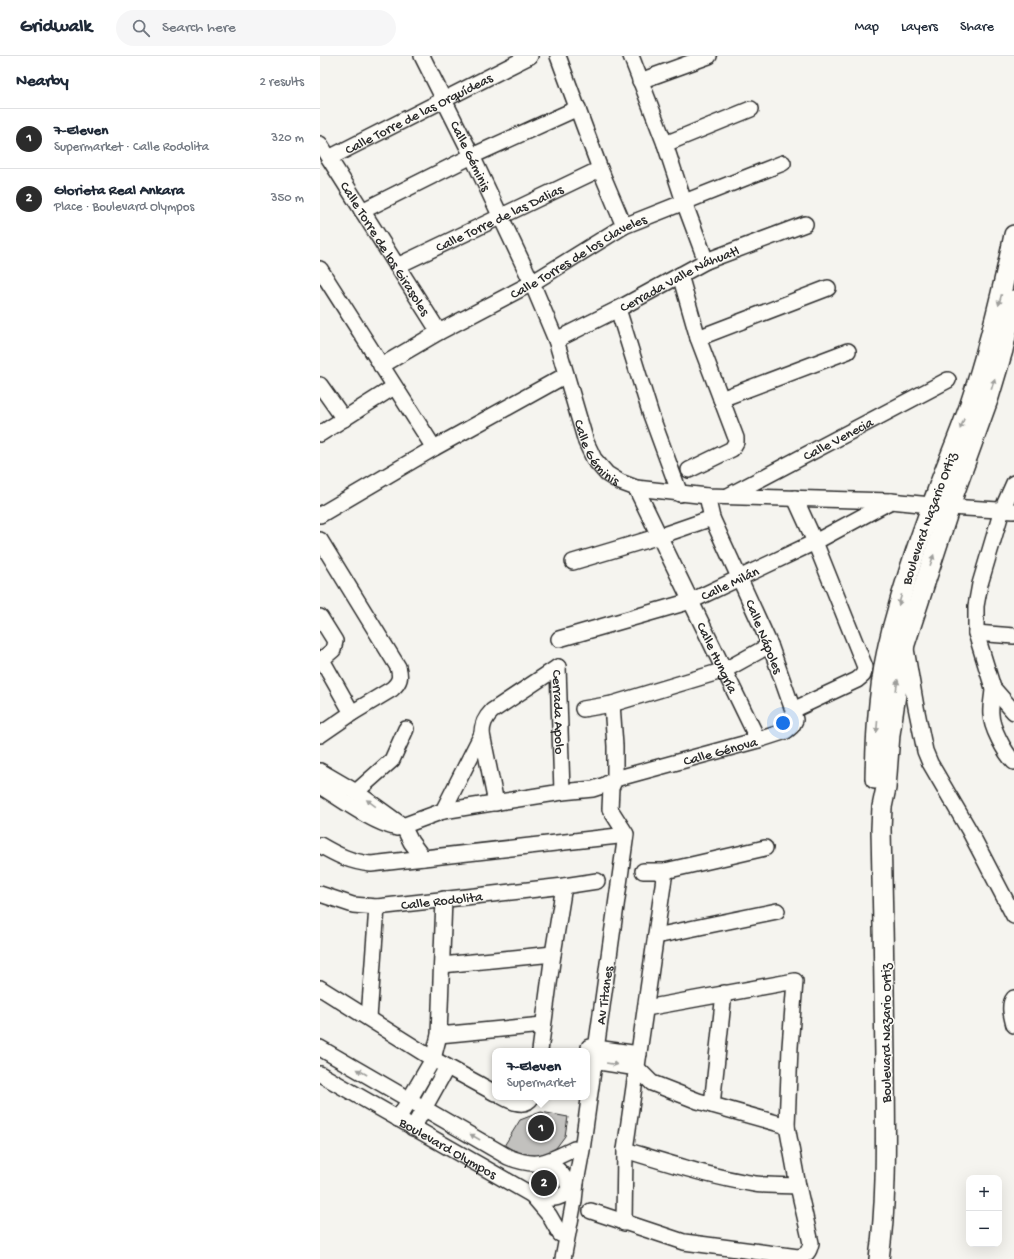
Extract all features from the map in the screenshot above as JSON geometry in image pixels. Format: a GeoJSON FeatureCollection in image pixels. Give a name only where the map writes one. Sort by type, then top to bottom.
{"type":"FeatureCollection","features":[{"type":"Feature","properties":{"kind":"main road","name":"Boulevard Nazario Ortiz"},"geometry":{"type":"LineString","coordinates":[[879,1259],[885,1210],[885,977],[881,829],[890,734],[905,644],[941,506],[1001,293],[1014,235]]}},
{"type":"Feature","properties":{"kind":"main road","name":"Boulevard Nazario Ortiz"},"geometry":{"type":"LineString","coordinates":[[882,807],[874,787],[876,740],[882,684],[892,631],[907,579],[941,506],[993,384],[1003,350],[1014,300]]}},
{"type":"Feature","properties":{"kind":"street","name":"Calle Géminis"},"geometry":{"type":"LineString","coordinates":[[422,56],[472,156],[532,283],[556,340],[586,442],[594,459],[607,474],[620,482],[636,488],[680,494],[727,497],[891,501],[1008,510]]}},
{"type":"Feature","properties":{"kind":"street","name":"Calle Torre de las Orquídeas"},"geometry":{"type":"LineString","coordinates":[[329,158],[530,56]]}},
{"type":"Feature","properties":{"kind":"street"},"geometry":{"type":"LineString","coordinates":[[558,56],[600,169],[624,226]]}},
{"type":"Feature","properties":{"kind":"street"},"geometry":{"type":"LineString","coordinates":[[631,56],[665,144],[684,202],[706,260]]}},
{"type":"Feature","properties":{"kind":"street"},"geometry":{"type":"LineString","coordinates":[[640,81],[709,56]]}},
{"type":"Feature","properties":{"kind":"street"},"geometry":{"type":"LineString","coordinates":[[362,211],[472,156],[578,108]]}},
{"type":"Feature","properties":{"kind":"street"},"geometry":{"type":"LineString","coordinates":[[665,144],[751,110]]}},
{"type":"Feature","properties":{"kind":"street","name":"Calle Torre de los Girasoles"},"geometry":{"type":"LineString","coordinates":[[320,144],[439,332]]}},
{"type":"Feature","properties":{"kind":"street","name":"Calle Torres de los Claveles"},"geometry":{"type":"LineString","coordinates":[[381,366],[439,332],[532,283],[624,226],[783,164]]}},
{"type":"Feature","properties":{"kind":"street","name":"Calle Torre de las Dalias"},"geometry":{"type":"LineString","coordinates":[[397,266],[600,169]]}},
{"type":"Feature","properties":{"kind":"street","name":"Cerrada Valle Náhuatl"},"geometry":{"type":"LineString","coordinates":[[556,340],[618,310],[706,260],[805,224]]}},
{"type":"Feature","properties":{"kind":"street"},"geometry":{"type":"LineString","coordinates":[[320,269],[325,289],[381,366],[434,448]]}},
{"type":"Feature","properties":{"kind":"street"},"geometry":{"type":"LineString","coordinates":[[680,275],[698,338],[736,438],[736,442],[732,449],[689,470]]}},
{"type":"Feature","properties":{"kind":"street"},"geometry":{"type":"LineString","coordinates":[[698,338],[828,288]]}},
{"type":"Feature","properties":{"kind":"street"},"geometry":{"type":"LineString","coordinates":[[618,310],[651,415],[680,494]]}},
{"type":"Feature","properties":{"kind":"street"},"geometry":{"type":"LineString","coordinates":[[721,399],[848,351]]}},
{"type":"Feature","properties":{"kind":"street"},"geometry":{"type":"LineString","coordinates":[[320,515],[434,448],[566,375]]}},
{"type":"Feature","properties":{"kind":"street","name":"Calle Venecia"},"geometry":{"type":"LineString","coordinates":[[727,497],[948,380]]}},
{"type":"Feature","properties":{"kind":"street"},"geometry":{"type":"LineString","coordinates":[[320,385],[344,419]]}},
{"type":"Feature","properties":{"kind":"street"},"geometry":{"type":"LineString","coordinates":[[320,434],[394,387]]}},
{"type":"Feature","properties":{"kind":"street"},"geometry":{"type":"LineString","coordinates":[[1014,483],[1008,510],[980,584],[976,606],[976,633],[993,688],[991,714],[995,729],[1010,758],[1014,762]]}},
{"type":"Feature","properties":{"kind":"street","name":"Calle Hungría"},"geometry":{"type":"LineString","coordinates":[[636,488],[758,740]]}},
{"type":"Feature","properties":{"kind":"street","name":"Calle Nápoles"},"geometry":{"type":"LineString","coordinates":[[707,496],[712,518],[770,645],[793,710]]}},
{"type":"Feature","properties":{"kind":"street"},"geometry":{"type":"LineString","coordinates":[[793,710],[857,680],[863,675],[865,667],[815,542],[795,498]]}},
{"type":"Feature","properties":{"kind":"street","name":"Calle Milán"},"geometry":{"type":"LineString","coordinates":[[559,639],[691,601],[815,542],[891,501]]}},
{"type":"Feature","properties":{"kind":"street"},"geometry":{"type":"LineString","coordinates":[[573,562],[660,536],[712,518]]}},
{"type":"Feature","properties":{"kind":"street"},"geometry":{"type":"LineString","coordinates":[[320,540],[398,667],[400,675],[397,684],[392,689],[352,713],[320,735]]}},
{"type":"Feature","properties":{"kind":"street"},"geometry":{"type":"LineString","coordinates":[[320,617],[335,641],[333,650],[321,661],[352,713]]}},
{"type":"Feature","properties":{"kind":"street"},"geometry":{"type":"LineString","coordinates":[[976,633],[1014,636]]}},
{"type":"Feature","properties":{"kind":"street"},"geometry":{"type":"LineString","coordinates":[[905,644],[925,751],[930,763],[969,830],[1014,916]]}},
{"type":"Feature","properties":{"kind":"street"},"geometry":{"type":"LineString","coordinates":[[583,709],[612,704],[724,670],[770,645]]}},
{"type":"Feature","properties":{"kind":"street","name":"Cerrada Apolo"},"geometry":{"type":"LineString","coordinates":[[443,811],[482,734],[484,721],[492,711],[558,666],[562,792]]}},
{"type":"Feature","properties":{"kind":"street"},"geometry":{"type":"LineString","coordinates":[[993,688],[1014,712]]}},
{"type":"Feature","properties":{"kind":"street"},"geometry":{"type":"LineString","coordinates":[[320,845],[357,863],[371,864],[620,832],[610,809],[609,800],[611,788],[615,779],[615,746],[612,704]]}},
{"type":"Feature","properties":{"kind":"street","name":"Calle Génova"},"geometry":{"type":"LineString","coordinates":[[562,792],[581,791],[599,787],[615,779],[786,731],[792,726],[795,720],[793,710]]}},
{"type":"Feature","properties":{"kind":"street"},"geometry":{"type":"LineString","coordinates":[[356,792],[392,760],[406,729]]}},
{"type":"Feature","properties":{"kind":"street"},"geometry":{"type":"LineString","coordinates":[[482,734],[496,803]]}},
{"type":"Feature","properties":{"kind":"street"},"geometry":{"type":"LineString","coordinates":[[320,771],[356,792],[403,826],[411,842],[424,858]]}},
{"type":"Feature","properties":{"kind":"street"},"geometry":{"type":"LineString","coordinates":[[320,786],[365,813],[389,826],[397,828],[443,811],[562,792]]}},
{"type":"Feature","properties":{"kind":"street","name":"Av Titanes"},"geometry":{"type":"LineString","coordinates":[[590,1066],[596,1005],[620,832]]}},
{"type":"Feature","properties":{"kind":"street"},"geometry":{"type":"LineString","coordinates":[[643,871],[666,871],[765,848]]}},
{"type":"Feature","properties":{"kind":"street"},"geometry":{"type":"LineString","coordinates":[[624,1223],[625,1150],[666,871]]}},
{"type":"Feature","properties":{"kind":"street","name":"Calle Rodolita"},"geometry":{"type":"LineString","coordinates":[[320,894],[344,903],[377,907],[597,881]]}},
{"type":"Feature","properties":{"kind":"street"},"geometry":{"type":"LineString","coordinates":[[540,1048],[564,886]]}},
{"type":"Feature","properties":{"kind":"street"},"geometry":{"type":"LineString","coordinates":[[398,1119],[433,1059],[439,1035],[444,899]]}},
{"type":"Feature","properties":{"kind":"street"},"geometry":{"type":"LineString","coordinates":[[369,1018],[377,907]]}},
{"type":"Feature","properties":{"kind":"street"},"geometry":{"type":"LineString","coordinates":[[656,936],[778,911]]}},
{"type":"Feature","properties":{"kind":"street"},"geometry":{"type":"LineString","coordinates":[[442,965],[553,954]]}},
{"type":"Feature","properties":{"kind":"street"},"geometry":{"type":"LineString","coordinates":[[591,1211],[684,1242],[798,1257],[804,1256],[809,1251],[811,1243],[798,1186],[787,1126],[790,1047],[795,981],[646,1008]]}},
{"type":"Feature","properties":{"kind":"street"},"geometry":{"type":"LineString","coordinates":[[320,988],[433,1059],[492,1091]]}},
{"type":"Feature","properties":{"kind":"street"},"geometry":{"type":"LineString","coordinates":[[712,1105],[724,993]]}},
{"type":"Feature","properties":{"kind":"street"},"geometry":{"type":"LineString","coordinates":[[1014,998],[1010,1006],[1014,1025]]}},
{"type":"Feature","properties":{"kind":"street"},"geometry":{"type":"LineString","coordinates":[[439,1035],[543,1025]]}},
{"type":"Feature","properties":{"kind":"street","name":"Boulevard Olympos"},"geometry":{"type":"LineString","coordinates":[[320,1048],[508,1156],[522,1162],[545,1162],[574,1149]]}},
{"type":"Feature","properties":{"kind":"street"},"geometry":{"type":"LineString","coordinates":[[591,1055],[638,1061]]}},
{"type":"Feature","properties":{"kind":"street"},"geometry":{"type":"LineString","coordinates":[[638,1061],[652,1083],[698,1101],[787,1126]]}},
{"type":"Feature","properties":{"kind":"street"},"geometry":{"type":"LineString","coordinates":[[413,1128],[447,1067]]}},
{"type":"Feature","properties":{"kind":"street","name":"Boulevard Olympos"},"geometry":{"type":"LineString","coordinates":[[320,1074],[532,1196],[552,1199],[560,1197],[570,1189]]}},
{"type":"Feature","properties":{"kind":"street"},"geometry":{"type":"LineString","coordinates":[[509,1100],[518,1104],[525,1103],[528,1100]]}},
{"type":"Feature","properties":{"kind":"street","name":"Av Titanes"},"geometry":{"type":"LineString","coordinates":[[563,1259],[574,1149],[582,1100]]}},
{"type":"Feature","properties":{"kind":"street","name":"Av Titanes"},"geometry":{"type":"LineString","coordinates":[[555,1259],[570,1189],[582,1150],[587,1100]]}},
{"type":"Feature","properties":{"kind":"street"},"geometry":{"type":"LineString","coordinates":[[625,1150],[689,1170],[725,1178],[757,1184],[798,1186]]}},
{"type":"Feature","properties":{"kind":"street"},"geometry":{"type":"LineString","coordinates":[[498,1176],[508,1156]]}},
{"type":"Feature","properties":{"kind":"street"},"geometry":{"type":"LineString","coordinates":[[545,1162],[555,1166],[570,1189]]}},
{"type":"Feature","properties":{"kind":"street"},"geometry":{"type":"LineString","coordinates":[[532,1196],[546,1211],[560,1234]]}},
{"type":"Feature","properties":{"kind":"building"},"geometry":{"type":"Polygon","coordinates":[[[541,1112],[568,1117],[565,1136],[556,1148],[545,1154],[531,1158],[504,1146],[520,1120],[541,1112]]]}},
{"type":"Feature","properties":{"kind":"place","name":"7-Eleven"},"geometry":{"type":"Point","coordinates":[541,1128]}},
{"type":"Feature","properties":{"kind":"place","name":"Glorieta Real Ankara"},"geometry":{"type":"Point","coordinates":[544,1183]}}]}
